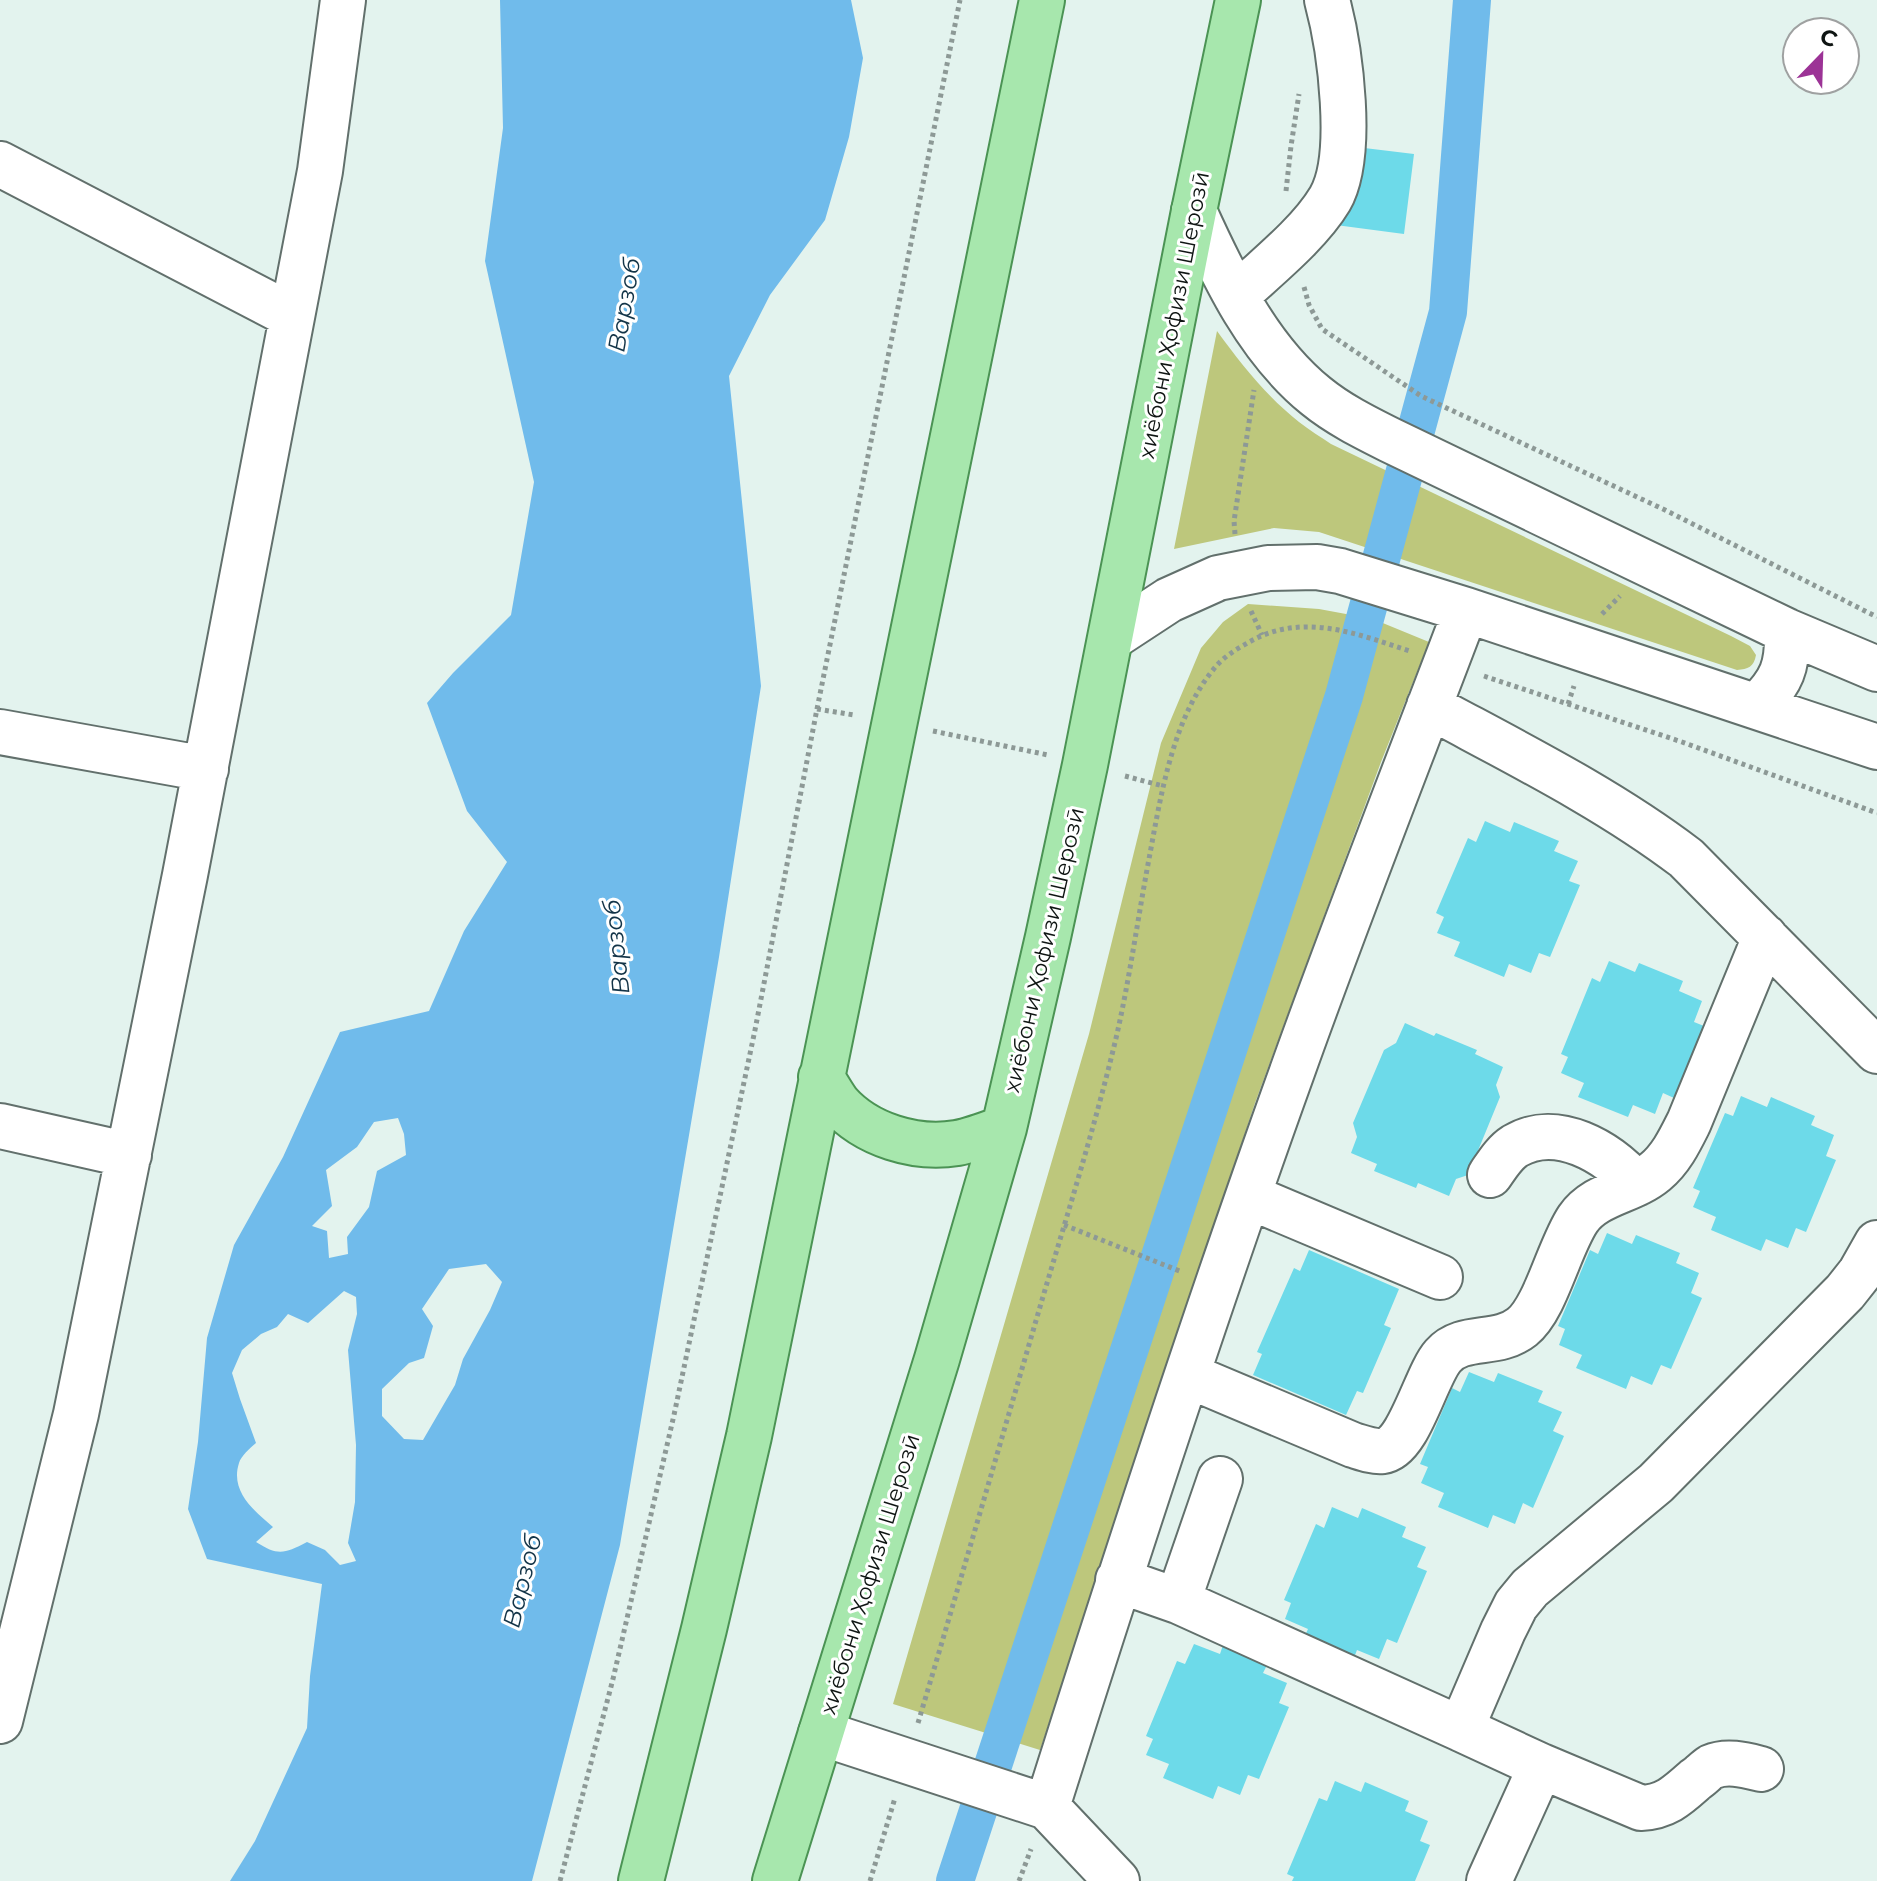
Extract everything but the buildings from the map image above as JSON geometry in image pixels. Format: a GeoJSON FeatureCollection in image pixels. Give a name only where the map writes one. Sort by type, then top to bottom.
{"type":"FeatureCollection","features":[{"type":"Feature","properties":{"kind":"main road"},"geometry":{"type":"LineString","coordinates":[[641,1881],[749,1436],[1042,0]]}},
{"type":"Feature","properties":{"kind":"main road","name":"хиёбони Ҳофизи Шерозӣ"},"geometry":{"type":"LineString","coordinates":[[775,1881],[937,1359],[1004,1128],[1111,638],[1238,0]]}},
{"type":"Feature","properties":{"kind":"main road"},"geometry":{"type":"LineString","coordinates":[[821,1077],[838,1102],[855,1119],[879,1133],[904,1141],[954,1143],[1004,1128]]}},
{"type":"Feature","properties":{"kind":"street"},"geometry":{"type":"LineString","coordinates":[[0,1721],[76,1414],[206,769],[320,171],[343,0]]}},
{"type":"Feature","properties":{"kind":"street"},"geometry":{"type":"LineString","coordinates":[[1236,296],[1320,214],[1338,178],[1345,129],[1327,0]]}},
{"type":"Feature","properties":{"kind":"street"},"geometry":{"type":"LineString","coordinates":[[0,164],[292,316]]}},
{"type":"Feature","properties":{"kind":"street"},"geometry":{"type":"LineString","coordinates":[[1194,211],[1218,263],[1260,333],[1298,380],[1343,415],[1787,631],[1877,669]]}},
{"type":"Feature","properties":{"kind":"street"},"geometry":{"type":"LineString","coordinates":[[1111,638],[1169,600],[1218,578],[1268,568],[1317,567],[1340,571],[1466,610],[1877,747]]}},
{"type":"Feature","properties":{"kind":"street"},"geometry":{"type":"LineString","coordinates":[[1047,1807],[1118,1580],[1248,1196],[1353,903],[1466,610]]}},
{"type":"Feature","properties":{"kind":"street"},"geometry":{"type":"LineString","coordinates":[[1757,706],[1772,692],[1781,677],[1786,664],[1787,631]]}},
{"type":"Feature","properties":{"kind":"street"},"geometry":{"type":"LineString","coordinates":[[1429,706],[1568,782],[1660,838],[1686,858],[1877,1051]]}},
{"type":"Feature","properties":{"kind":"street"},"geometry":{"type":"LineString","coordinates":[[0,732],[206,769]]}},
{"type":"Feature","properties":{"kind":"street"},"geometry":{"type":"LineString","coordinates":[[1187,1375],[1353,1445],[1384,1451],[1394,1447],[1442,1357],[1452,1347],[1494,1340],[1510,1335],[1525,1325],[1578,1219],[1592,1204],[1636,1184],[1666,1162],[1689,1122],[1765,937]]}},
{"type":"Feature","properties":{"kind":"street"},"geometry":{"type":"LineString","coordinates":[[0,1126],[129,1155]]}},
{"type":"Feature","properties":{"kind":"street"},"geometry":{"type":"LineString","coordinates":[[1490,1175],[1512,1148],[1545,1137],[1567,1139],[1589,1147],[1622,1168],[1636,1184]]}},
{"type":"Feature","properties":{"kind":"street"},"geometry":{"type":"LineString","coordinates":[[1248,1196],[1440,1277]]}},
{"type":"Feature","properties":{"kind":"street"},"geometry":{"type":"LineString","coordinates":[[1461,1729],[1503,1631],[1523,1596],[1688,1453],[1845,1292],[1877,1243]]}},
{"type":"Feature","properties":{"kind":"street"},"geometry":{"type":"LineString","coordinates":[[1178,1601],[1220,1479]]}},
{"type":"Feature","properties":{"kind":"street"},"geometry":{"type":"LineString","coordinates":[[1118,1580],[1178,1601],[1541,1766],[1641,1808],[1655,1808],[1669,1801],[1709,1768],[1740,1764],[1761,1769]]}},
{"type":"Feature","properties":{"kind":"street"},"geometry":{"type":"LineString","coordinates":[[821,1733],[1047,1807],[1117,1881]]}},
{"type":"Feature","properties":{"kind":"street"},"geometry":{"type":"LineString","coordinates":[[1489,1881],[1541,1766]]}},
{"type":"Feature","properties":{"kind":"path"},"geometry":{"type":"LineString","coordinates":[[560,1881],[613,1679],[670,1430],[755,1030],[960,0]]}},
{"type":"Feature","properties":{"kind":"path"},"geometry":{"type":"LineString","coordinates":[[1300,89],[1286,185],[1286,211],[1309,305],[1322,329],[1421,396],[1665,510],[1877,617]]}},
{"type":"Feature","properties":{"kind":"path"},"geometry":{"type":"LineString","coordinates":[[1235,535],[1234,521],[1253,392],[1259,381]]}},
{"type":"Feature","properties":{"kind":"path"},"geometry":{"type":"LineString","coordinates":[[1592,623],[1629,588]]}},
{"type":"Feature","properties":{"kind":"path"},"geometry":{"type":"LineString","coordinates":[[1248,604],[1262,635]]}},
{"type":"Feature","properties":{"kind":"path"},"geometry":{"type":"LineString","coordinates":[[870,1881],[1064,1225],[1117,1033],[1163,786],[1192,702],[1222,660],[1262,635],[1289,627],[1319,626],[1348,631],[1682,742],[1877,813]]}},
{"type":"Feature","properties":{"kind":"path"},"geometry":{"type":"LineString","coordinates":[[817,709],[854,715]]}},
{"type":"Feature","properties":{"kind":"path"},"geometry":{"type":"LineString","coordinates":[[932,731],[1048,755]]}},
{"type":"Feature","properties":{"kind":"path"},"geometry":{"type":"LineString","coordinates":[[1120,775],[1163,786]]}},
{"type":"Feature","properties":{"kind":"path"},"geometry":{"type":"LineString","coordinates":[[1064,1225],[1217,1286]]}},
{"type":"Feature","properties":{"kind":"green space"},"geometry":{"type":"Polygon","coordinates":[[[1217,331],[1276,402],[1331,444],[1731,636],[1750,646],[1756,655],[1754,662],[1747,668],[1737,670],[1319,532],[1274,528],[1174,549],[1217,331]]]}},
{"type":"Feature","properties":{"kind":"green space"},"geometry":{"type":"Polygon","coordinates":[[[1248,604],[1319,609],[1373,619],[1429,642],[1381,762],[1255,1103],[1040,1750],[893,1704],[1089,1034],[1161,743],[1201,648],[1223,622],[1248,604]]]}},
{"type":"Feature","properties":{"kind":"water","name":"Варзоб"},"geometry":{"type":"Polygon","coordinates":[[[500,0],[851,0],[863,58],[849,137],[825,220],[770,295],[729,376],[761,686],[719,957],[620,1545],[532,1881],[230,1881],[255,1841],[307,1728],[310,1676],[322,1584],[207,1559],[188,1509],[198,1442],[207,1338],[234,1245],[283,1157],[340,1032],[429,1011],[464,931],[507,862],[467,811],[427,703],[511,615],[534,482],[485,261],[503,128],[500,0]],[[398,1118],[374,1122],[357,1147],[326,1170],[332,1206],[312,1226],[327,1231],[329,1258],[348,1254],[347,1237],[369,1207],[377,1171],[406,1155],[404,1134],[398,1118]],[[486,1264],[449,1269],[422,1309],[433,1326],[424,1358],[409,1363],[382,1389],[382,1416],[404,1439],[423,1440],[455,1385],[463,1359],[502,1282],[486,1264]],[[344,1291],[308,1323],[288,1314],[277,1327],[261,1334],[242,1350],[232,1373],[256,1443],[240,1460],[238,1482],[251,1507],[273,1527],[256,1542],[281,1552],[307,1542],[325,1550],[340,1565],[356,1561],[348,1543],[355,1502],[356,1445],[348,1350],[357,1314],[356,1297],[344,1291]]]}},
{"type":"Feature","properties":{"kind":"waterway"},"geometry":{"type":"LineString","coordinates":[[955,1881],[1344,696],[1448,312],[1472,0]]}}]}
